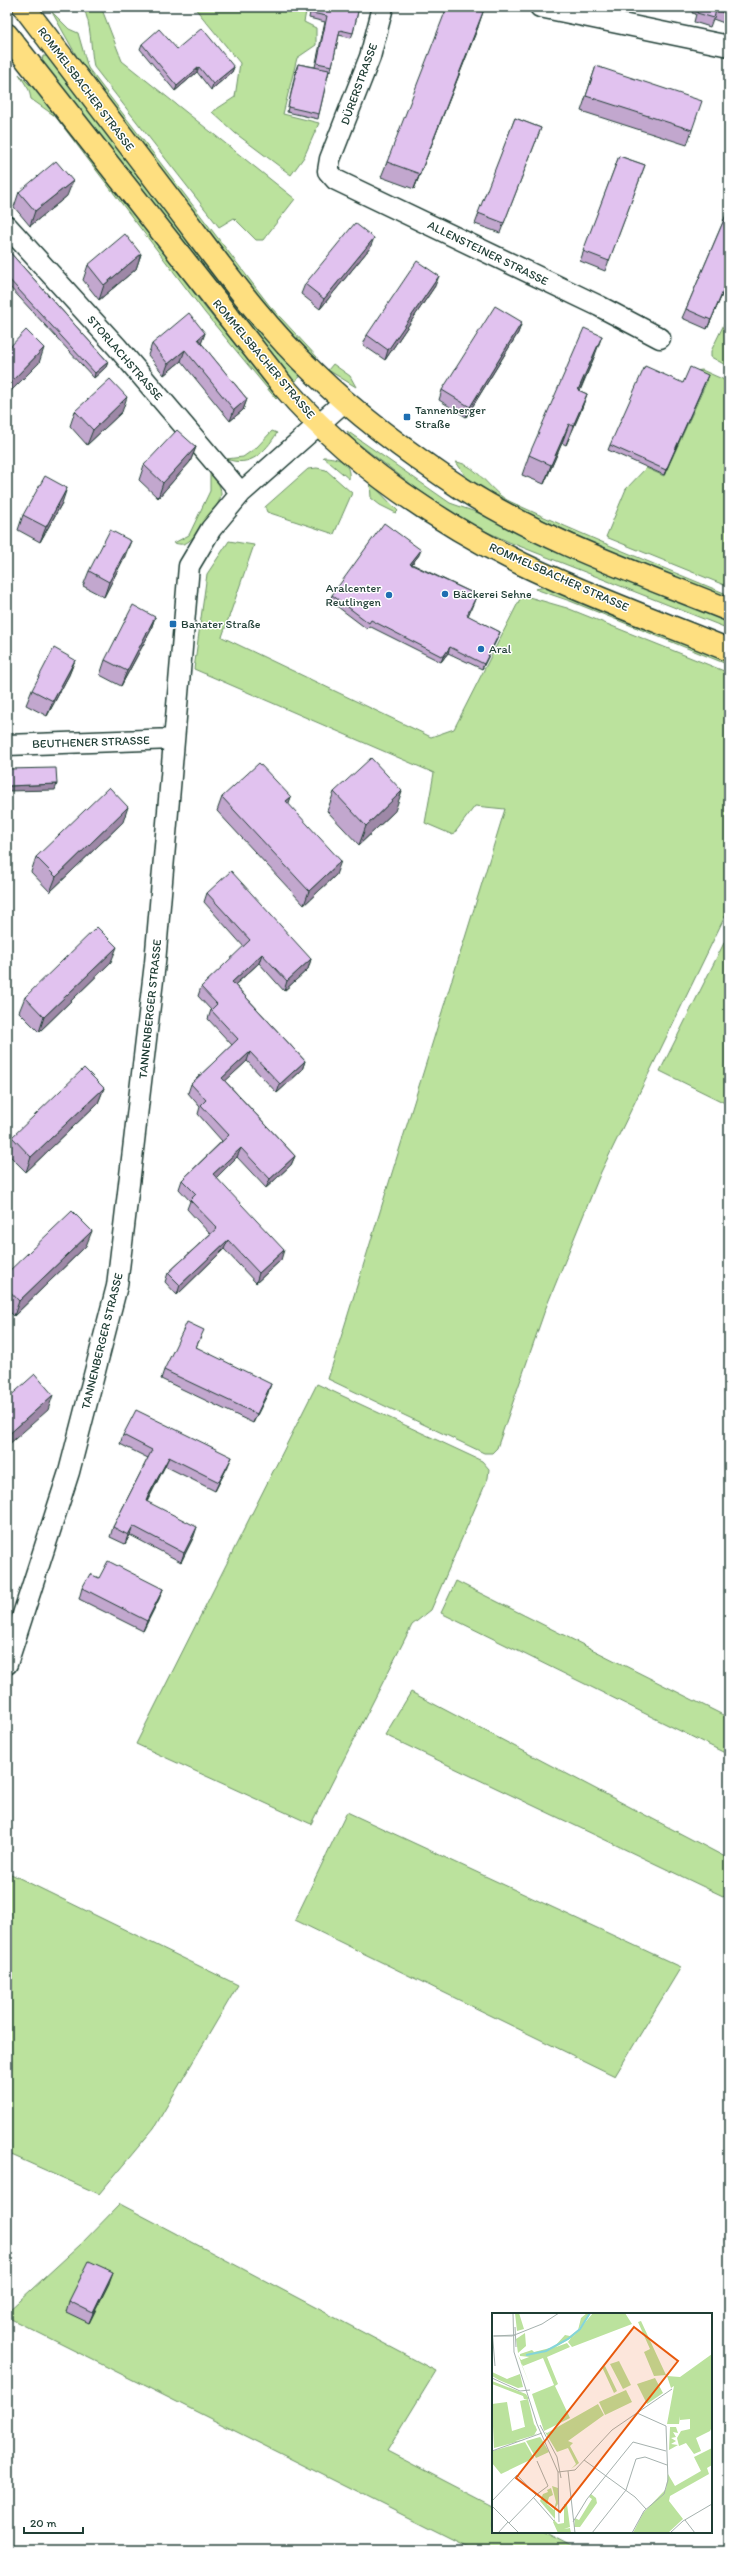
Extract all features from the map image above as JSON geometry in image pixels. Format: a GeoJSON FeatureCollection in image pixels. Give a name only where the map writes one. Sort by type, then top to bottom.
{"type":"FeatureCollection","features":[{"type":"Feature","properties":{"kind":"main road","name":"ROMMELSBACHER STRASSE"},"geometry":{"type":"LineString","coordinates":[[24,7],[259,314],[314,373],[345,401],[464,490],[500,511],[567,544],[729,610]]}},
{"type":"Feature","properties":{"kind":"main road","name":"ROMMELSBACHER STRASSE"},"geometry":{"type":"LineString","coordinates":[[7,35],[180,258],[283,386],[318,424],[387,482],[481,543],[544,574],[729,650]]}},
{"type":"Feature","properties":{"kind":"street","name":"DÜRERSTRASSE"},"geometry":{"type":"LineString","coordinates":[[330,159],[370,57],[384,7]]}},
{"type":"Feature","properties":{"kind":"street"},"geometry":{"type":"LineString","coordinates":[[540,7],[729,46]]}},
{"type":"Feature","properties":{"kind":"street","name":"ALLENSTEINER STRASSE"},"geometry":{"type":"LineString","coordinates":[[330,159],[328,171],[336,180],[599,306],[660,338]]}},
{"type":"Feature","properties":{"kind":"street","name":"STORLACHSTRASSE"},"geometry":{"type":"LineString","coordinates":[[7,226],[117,347],[241,493]]}},
{"type":"Feature","properties":{"kind":"street","name":"TANNENBERGER STRASSE"},"geometry":{"type":"LineString","coordinates":[[7,1664],[69,1472],[117,1286],[155,963],[189,566],[211,528],[241,493],[345,401]]}},
{"type":"Feature","properties":{"kind":"street","name":"BEUTHENER STRASSE"},"geometry":{"type":"LineString","coordinates":[[7,745],[174,739]]}},
{"type":"Feature","properties":{"kind":"green space"},"geometry":{"type":"Polygon","coordinates":[[[83,7],[101,7],[122,61],[295,199],[263,240],[256,240],[234,218],[219,227],[94,67],[88,21],[83,7]]]}},
{"type":"Feature","properties":{"kind":"green space"},"geometry":{"type":"Polygon","coordinates":[[[194,7],[307,7],[304,22],[316,28],[316,45],[297,58],[283,114],[319,123],[304,157],[291,175],[235,133],[212,112],[235,97],[240,63],[194,7]]]}},
{"type":"Feature","properties":{"kind":"green space"},"geometry":{"type":"Polygon","coordinates":[[[52,12],[69,29],[78,33],[88,68],[269,305],[317,357],[316,361],[266,308],[85,71],[52,12]]]}},
{"type":"Feature","properties":{"kind":"green space"},"geometry":{"type":"Polygon","coordinates":[[[43,56],[48,56],[280,353],[301,376],[294,382],[187,252],[42,61],[43,56]]]}},
{"type":"Feature","properties":{"kind":"green space"},"geometry":{"type":"Polygon","coordinates":[[[19,74],[57,112],[207,310],[278,397],[276,399],[205,313],[55,116],[31,99],[29,90],[19,74]]]}},
{"type":"Feature","properties":{"kind":"green space"},"geometry":{"type":"Polygon","coordinates":[[[729,314],[729,367],[711,357],[711,351],[729,314]]]}},
{"type":"Feature","properties":{"kind":"green space"},"geometry":{"type":"Polygon","coordinates":[[[333,364],[350,376],[356,387],[328,370],[333,364]]]}},
{"type":"Feature","properties":{"kind":"green space"},"geometry":{"type":"Polygon","coordinates":[[[702,370],[729,382],[729,587],[606,537],[626,489],[646,468],[664,476],[707,381],[688,372],[702,370]]]}},
{"type":"Feature","properties":{"kind":"green space"},"geometry":{"type":"Polygon","coordinates":[[[272,431],[277,433],[262,452],[250,460],[235,461],[226,459],[243,457],[257,447],[272,431]]]}},
{"type":"Feature","properties":{"kind":"green space"},"geometry":{"type":"Polygon","coordinates":[[[347,431],[450,503],[484,515],[729,620],[729,629],[509,542],[468,523],[416,488],[351,438],[347,431]]]}},
{"type":"Feature","properties":{"kind":"green space"},"geometry":{"type":"Polygon","coordinates":[[[323,457],[338,459],[346,465],[348,468],[349,479],[323,457]]]}},
{"type":"Feature","properties":{"kind":"green space"},"geometry":{"type":"Polygon","coordinates":[[[456,462],[471,468],[504,498],[511,502],[592,538],[729,595],[729,599],[599,546],[503,501],[467,478],[456,462]]]}},
{"type":"Feature","properties":{"kind":"green space"},"geometry":{"type":"Polygon","coordinates":[[[317,468],[326,470],[352,493],[334,534],[267,512],[265,507],[308,469],[317,468]]]}},
{"type":"Feature","properties":{"kind":"green space"},"geometry":{"type":"Polygon","coordinates":[[[210,472],[221,490],[220,499],[217,505],[207,521],[190,540],[183,544],[174,543],[189,535],[210,491],[210,472]]]}},
{"type":"Feature","properties":{"kind":"green space"},"geometry":{"type":"Polygon","coordinates":[[[370,482],[398,511],[396,513],[380,505],[371,498],[370,482]]]}},
{"type":"Feature","properties":{"kind":"green space"},"geometry":{"type":"Polygon","coordinates":[[[229,541],[254,545],[222,637],[431,737],[454,729],[522,595],[567,608],[729,673],[729,908],[601,1172],[545,1310],[497,1448],[492,1453],[484,1453],[328,1379],[505,809],[475,806],[453,835],[425,823],[434,773],[194,669],[207,574],[229,541]]]}},
{"type":"Feature","properties":{"kind":"green space"},"geometry":{"type":"Polygon","coordinates":[[[546,587],[729,661],[729,665],[570,601],[535,589],[546,587]]]}},
{"type":"Feature","properties":{"kind":"green space"},"geometry":{"type":"Polygon","coordinates":[[[729,933],[729,1105],[660,1071],[729,933]]]}},
{"type":"Feature","properties":{"kind":"green space"},"geometry":{"type":"Polygon","coordinates":[[[317,1384],[482,1461],[489,1469],[488,1478],[431,1610],[412,1625],[311,1824],[136,1744],[317,1384]]]}},
{"type":"Feature","properties":{"kind":"green space"},"geometry":{"type":"Polygon","coordinates":[[[456,1581],[729,1718],[729,1755],[441,1613],[456,1581]]]}},
{"type":"Feature","properties":{"kind":"green space"},"geometry":{"type":"Polygon","coordinates":[[[411,1692],[729,1859],[729,1888],[725,1897],[385,1735],[411,1692]]]}},
{"type":"Feature","properties":{"kind":"green space"},"geometry":{"type":"Polygon","coordinates":[[[347,1812],[681,1967],[615,2076],[295,1920],[347,1812]]]}},
{"type":"Feature","properties":{"kind":"green space"},"geometry":{"type":"Polygon","coordinates":[[[7,1872],[238,1985],[154,2128],[99,2194],[7,2153],[7,1872]]]}},
{"type":"Feature","properties":{"kind":"green space"},"geometry":{"type":"Polygon","coordinates":[[[120,2204],[436,2371],[387,2451],[492,2505],[492,2533],[544,2533],[577,2550],[473,2550],[7,2317],[7,2312],[80,2245],[120,2204]]]}},
{"type":"Feature","properties":{"kind":"building"},"geometry":{"type":"Polygon","coordinates":[[[312,7],[359,7],[353,33],[340,30],[332,66],[317,63],[327,16],[311,13],[312,7]]]}},
{"type":"Feature","properties":{"kind":"building"},"geometry":{"type":"Polygon","coordinates":[[[447,7],[471,7],[483,12],[420,174],[387,162],[447,7]]]}},
{"type":"Feature","properties":{"kind":"building"},"geometry":{"type":"Polygon","coordinates":[[[699,7],[729,8],[727,14],[716,10],[714,18],[697,13],[699,7]]]}},
{"type":"Feature","properties":{"kind":"building"},"geometry":{"type":"Polygon","coordinates":[[[202,28],[234,67],[213,84],[199,67],[177,86],[142,44],[159,29],[177,49],[202,28]]]}},
{"type":"Feature","properties":{"kind":"building"},"geometry":{"type":"Polygon","coordinates":[[[298,64],[329,70],[319,114],[288,107],[298,64]]]}},
{"type":"Feature","properties":{"kind":"building"},"geometry":{"type":"Polygon","coordinates":[[[596,66],[702,101],[692,130],[586,96],[596,66]]]}},
{"type":"Feature","properties":{"kind":"building"},"geometry":{"type":"Polygon","coordinates":[[[515,118],[541,128],[504,223],[478,213],[515,118]]]}},
{"type":"Feature","properties":{"kind":"building"},"geometry":{"type":"Polygon","coordinates":[[[619,156],[645,165],[609,261],[583,251],[619,156]]]}},
{"type":"Feature","properties":{"kind":"building"},"geometry":{"type":"Polygon","coordinates":[[[56,161],[73,181],[35,211],[19,192],[56,161]]]}},
{"type":"Feature","properties":{"kind":"building"},"geometry":{"type":"Polygon","coordinates":[[[729,208],[729,277],[711,320],[686,309],[729,208]]]}},
{"type":"Feature","properties":{"kind":"building"},"geometry":{"type":"Polygon","coordinates":[[[355,223],[374,238],[324,299],[305,284],[355,223]]]}},
{"type":"Feature","properties":{"kind":"building"},"geometry":{"type":"Polygon","coordinates":[[[125,234],[141,254],[104,285],[88,265],[125,234]]]}},
{"type":"Feature","properties":{"kind":"building"},"geometry":{"type":"Polygon","coordinates":[[[7,249],[108,362],[95,373],[7,277],[7,249]]]}},
{"type":"Feature","properties":{"kind":"building"},"geometry":{"type":"Polygon","coordinates":[[[417,261],[439,276],[388,350],[367,335],[417,261]]]}},
{"type":"Feature","properties":{"kind":"building"},"geometry":{"type":"Polygon","coordinates":[[[495,306],[522,322],[470,407],[442,390],[495,306]]]}},
{"type":"Feature","properties":{"kind":"building"},"geometry":{"type":"Polygon","coordinates":[[[189,313],[205,333],[198,339],[247,399],[234,410],[185,350],[168,364],[152,344],[189,313]]]}},
{"type":"Feature","properties":{"kind":"building"},"geometry":{"type":"Polygon","coordinates":[[[584,328],[602,336],[578,390],[587,394],[573,426],[569,424],[551,465],[529,455],[584,328]]]}},
{"type":"Feature","properties":{"kind":"building"},"geometry":{"type":"Polygon","coordinates":[[[26,330],[44,348],[11,382],[7,379],[7,350],[26,330]]]}},
{"type":"Feature","properties":{"kind":"building"},"geometry":{"type":"Polygon","coordinates":[[[645,366],[683,383],[690,367],[708,375],[666,470],[610,445],[645,366]]]}},
{"type":"Feature","properties":{"kind":"building"},"geometry":{"type":"Polygon","coordinates":[[[110,379],[127,397],[93,430],[75,411],[110,379]]]}},
{"type":"Feature","properties":{"kind":"building"},"geometry":{"type":"Polygon","coordinates":[[[177,430],[196,447],[163,483],[144,465],[177,430]]]}},
{"type":"Feature","properties":{"kind":"building"},"geometry":{"type":"Polygon","coordinates":[[[45,476],[67,488],[46,527],[23,515],[45,476]]]}},
{"type":"Feature","properties":{"kind":"building"},"geometry":{"type":"Polygon","coordinates":[[[384,523],[421,550],[410,564],[477,595],[467,615],[500,632],[484,664],[450,647],[443,657],[371,620],[369,623],[332,595],[384,523]]]}},
{"type":"Feature","properties":{"kind":"building"},"geometry":{"type":"Polygon","coordinates":[[[110,530],[131,541],[109,582],[89,571],[110,530]]]}},
{"type":"Feature","properties":{"kind":"building"},"geometry":{"type":"Polygon","coordinates":[[[133,605],[155,617],[127,671],[105,660],[133,605]]]}},
{"type":"Feature","properties":{"kind":"building"},"geometry":{"type":"Polygon","coordinates":[[[54,648],[75,660],[53,701],[32,690],[54,648]]]}},
{"type":"Feature","properties":{"kind":"building"},"geometry":{"type":"Polygon","coordinates":[[[371,758],[402,791],[366,826],[334,792],[371,758]]]}},
{"type":"Feature","properties":{"kind":"building"},"geometry":{"type":"Polygon","coordinates":[[[259,763],[291,797],[286,801],[341,861],[309,891],[222,797],[259,763]]]}},
{"type":"Feature","properties":{"kind":"building"},"geometry":{"type":"Polygon","coordinates":[[[56,768],[57,784],[7,786],[7,769],[56,768]]]}},
{"type":"Feature","properties":{"kind":"building"},"geometry":{"type":"Polygon","coordinates":[[[109,787],[128,807],[56,877],[36,857],[109,787]]]}},
{"type":"Feature","properties":{"kind":"building"},"geometry":{"type":"Polygon","coordinates":[[[231,871],[311,959],[287,981],[262,954],[232,982],[305,1061],[280,1084],[250,1052],[222,1078],[295,1156],[270,1179],[241,1148],[213,1174],[284,1250],[259,1273],[228,1240],[180,1285],[168,1273],[217,1228],[190,1200],[196,1194],[182,1180],[229,1135],[201,1105],[206,1100],[191,1084],[238,1039],[211,1010],[217,1004],[201,987],[250,940],[207,893],[231,871]]]}},
{"type":"Feature","properties":{"kind":"building"},"geometry":{"type":"Polygon","coordinates":[[[97,927],[117,947],[44,1017],[25,997],[97,927]]]}},
{"type":"Feature","properties":{"kind":"building"},"geometry":{"type":"Polygon","coordinates":[[[84,1068],[104,1088],[31,1157],[12,1137],[84,1068]]]}},
{"type":"Feature","properties":{"kind":"building"},"geometry":{"type":"Polygon","coordinates":[[[72,1211],[92,1231],[19,1301],[7,1288],[7,1273],[72,1211]]]}},
{"type":"Feature","properties":{"kind":"building"},"geometry":{"type":"Polygon","coordinates":[[[187,1322],[204,1330],[196,1347],[271,1384],[257,1414],[164,1370],[187,1322]]]}},
{"type":"Feature","properties":{"kind":"building"},"geometry":{"type":"Polygon","coordinates":[[[35,1374],[53,1395],[7,1436],[7,1399],[35,1374]]]}},
{"type":"Feature","properties":{"kind":"building"},"geometry":{"type":"Polygon","coordinates":[[[136,1410],[232,1457],[219,1482],[169,1457],[148,1496],[146,1501],[197,1527],[184,1553],[133,1526],[128,1535],[113,1527],[152,1450],[123,1435],[136,1410]]]}},
{"type":"Feature","properties":{"kind":"building"},"geometry":{"type":"Polygon","coordinates":[[[108,1561],[163,1589],[147,1621],[82,1588],[90,1574],[99,1578],[108,1561]]]}},
{"type":"Feature","properties":{"kind":"building"},"geometry":{"type":"Polygon","coordinates":[[[89,2261],[113,2272],[93,2313],[69,2301],[89,2261]]]}},
{"type":"Feature","properties":{"kind":"place","name":"Tannenberger Straße"},"geometry":{"type":"Point","coordinates":[407,417]}},
{"type":"Feature","properties":{"kind":"place","name":"Bäckerei Sehne"},"geometry":{"type":"Point","coordinates":[445,594]}},
{"type":"Feature","properties":{"kind":"place","name":"Aralcenter Reutlingen"},"geometry":{"type":"Point","coordinates":[389,595]}},
{"type":"Feature","properties":{"kind":"place","name":"Banater Straße"},"geometry":{"type":"Point","coordinates":[173,624]}},
{"type":"Feature","properties":{"kind":"place","name":"Aral"},"geometry":{"type":"Point","coordinates":[481,649]}}]}
